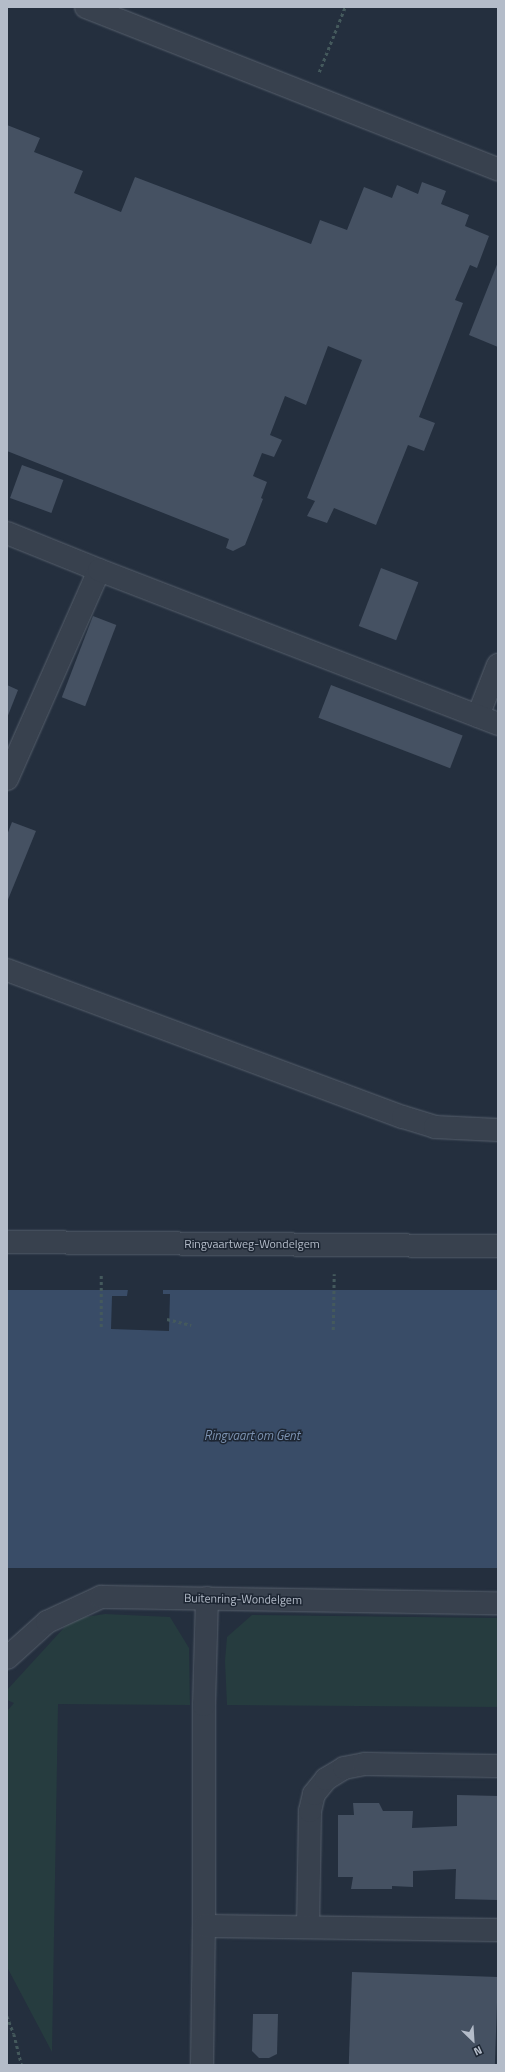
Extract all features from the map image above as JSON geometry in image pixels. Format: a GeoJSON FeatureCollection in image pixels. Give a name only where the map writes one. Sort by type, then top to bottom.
{"type":"FeatureCollection","features":[{"type":"Feature","properties":{"kind":"street"},"geometry":{"type":"LineString","coordinates":[[86,7],[498,169]]}},
{"type":"Feature","properties":{"kind":"street"},"geometry":{"type":"LineString","coordinates":[[7,533],[498,724]]}},
{"type":"Feature","properties":{"kind":"street"},"geometry":{"type":"LineString","coordinates":[[7,780],[99,570]]}},
{"type":"Feature","properties":{"kind":"street"},"geometry":{"type":"LineString","coordinates":[[478,716],[498,665]]}},
{"type":"Feature","properties":{"kind":"street"},"geometry":{"type":"LineString","coordinates":[[7,970],[416,1121],[435,1127],[498,1130]]}},
{"type":"Feature","properties":{"kind":"street","name":"Ringvaartweg-Wondelgem"},"geometry":{"type":"LineString","coordinates":[[7,1242],[498,1246]]}},
{"type":"Feature","properties":{"kind":"street","name":"Buitenring-Wondelgem"},"geometry":{"type":"LineString","coordinates":[[7,1658],[47,1622],[101,1597],[498,1603]]}},
{"type":"Feature","properties":{"kind":"street"},"geometry":{"type":"LineString","coordinates":[[202,2065],[204,1926],[204,1706],[207,1598]]}},
{"type":"Feature","properties":{"kind":"street"},"geometry":{"type":"LineString","coordinates":[[308,1927],[310,1811],[314,1794],[326,1779],[344,1768],[365,1764],[498,1766]]}},
{"type":"Feature","properties":{"kind":"street"},"geometry":{"type":"LineString","coordinates":[[204,1926],[498,1930]]}},
{"type":"Feature","properties":{"kind":"path"},"geometry":{"type":"LineString","coordinates":[[310,95],[345,7]]}},
{"type":"Feature","properties":{"kind":"path"},"geometry":{"type":"LineString","coordinates":[[101,1273],[101,1327]]}},
{"type":"Feature","properties":{"kind":"path"},"geometry":{"type":"LineString","coordinates":[[333,1330],[334,1274]]}},
{"type":"Feature","properties":{"kind":"path"},"geometry":{"type":"LineString","coordinates":[[167,1319],[191,1325]]}},
{"type":"Feature","properties":{"kind":"path"},"geometry":{"type":"LineString","coordinates":[[7,2016],[14,2034],[22,2065]]}},
{"type":"Feature","properties":{"kind":"green space"},"geometry":{"type":"Polygon","coordinates":[[[105,1614],[170,1617],[189,1648],[190,1705],[58,1704],[52,2052],[7,1967],[7,1711],[14,1703],[7,1700],[7,1690],[72,1619],[105,1614]]]}},
{"type":"Feature","properties":{"kind":"green space"},"geometry":{"type":"Polygon","coordinates":[[[252,1615],[498,1618],[498,1707],[227,1705],[225,1661],[227,1637],[252,1615]]]}},
{"type":"Feature","properties":{"kind":"water","name":"Ringvaart om Gent"},"geometry":{"type":"Polygon","coordinates":[[[7,1290],[498,1290],[498,1568],[7,1568],[7,1290]]]}},
{"type":"Feature","properties":{"kind":"pier"},"geometry":{"type":"Polygon","coordinates":[[[128,1289],[163,1289],[163,1294],[170,1294],[169,1331],[111,1329],[112,1296],[127,1296],[128,1289]]]}},
{"type":"Feature","properties":{"kind":"building"},"geometry":{"type":"Polygon","coordinates":[[[7,125],[40,138],[34,152],[83,171],[74,193],[121,212],[135,177],[311,244],[320,220],[347,230],[364,187],[392,198],[397,185],[418,194],[422,182],[446,191],[441,204],[469,215],[465,226],[489,236],[477,268],[470,265],[455,300],[463,303],[419,417],[435,423],[424,451],[408,445],[376,525],[334,508],[327,523],[307,516],[315,501],[307,498],[362,360],[328,346],[306,405],[285,396],[270,435],[282,440],[274,457],[262,453],[253,476],[267,482],[261,498],[263,499],[245,545],[233,551],[226,548],[229,539],[7,451],[7,125]]]}},
{"type":"Feature","properties":{"kind":"building"},"geometry":{"type":"Polygon","coordinates":[[[498,262],[498,347],[469,335],[498,262]]]}},
{"type":"Feature","properties":{"kind":"building"},"geometry":{"type":"Polygon","coordinates":[[[22,465],[63,480],[51,513],[10,498],[22,465]]]}},
{"type":"Feature","properties":{"kind":"building"},"geometry":{"type":"Polygon","coordinates":[[[381,568],[418,582],[396,640],[359,626],[381,568]]]}},
{"type":"Feature","properties":{"kind":"building"},"geometry":{"type":"Polygon","coordinates":[[[93,616],[116,625],[85,706],[62,697],[93,616]]]}},
{"type":"Feature","properties":{"kind":"building"},"geometry":{"type":"Polygon","coordinates":[[[7,685],[18,690],[7,718],[7,685]]]}},
{"type":"Feature","properties":{"kind":"building"},"geometry":{"type":"Polygon","coordinates":[[[331,685],[463,736],[450,768],[318,718],[331,685]]]}},
{"type":"Feature","properties":{"kind":"building"},"geometry":{"type":"Polygon","coordinates":[[[12,822],[36,831],[7,902],[7,835],[12,822]]]}},
{"type":"Feature","properties":{"kind":"building"},"geometry":{"type":"Polygon","coordinates":[[[457,1795],[498,1796],[498,1900],[455,1899],[456,1869],[413,1871],[413,1887],[392,1886],[392,1889],[351,1889],[353,1877],[338,1877],[338,1815],[354,1815],[353,1803],[379,1803],[383,1811],[413,1811],[412,1828],[457,1826],[457,1795]]]}},
{"type":"Feature","properties":{"kind":"building"},"geometry":{"type":"Polygon","coordinates":[[[352,1972],[498,1977],[495,2065],[349,2065],[352,1972]]]}},
{"type":"Feature","properties":{"kind":"building"},"geometry":{"type":"Polygon","coordinates":[[[253,2014],[278,2014],[277,2054],[269,2058],[259,2058],[252,2051],[253,2014]]]}}]}
